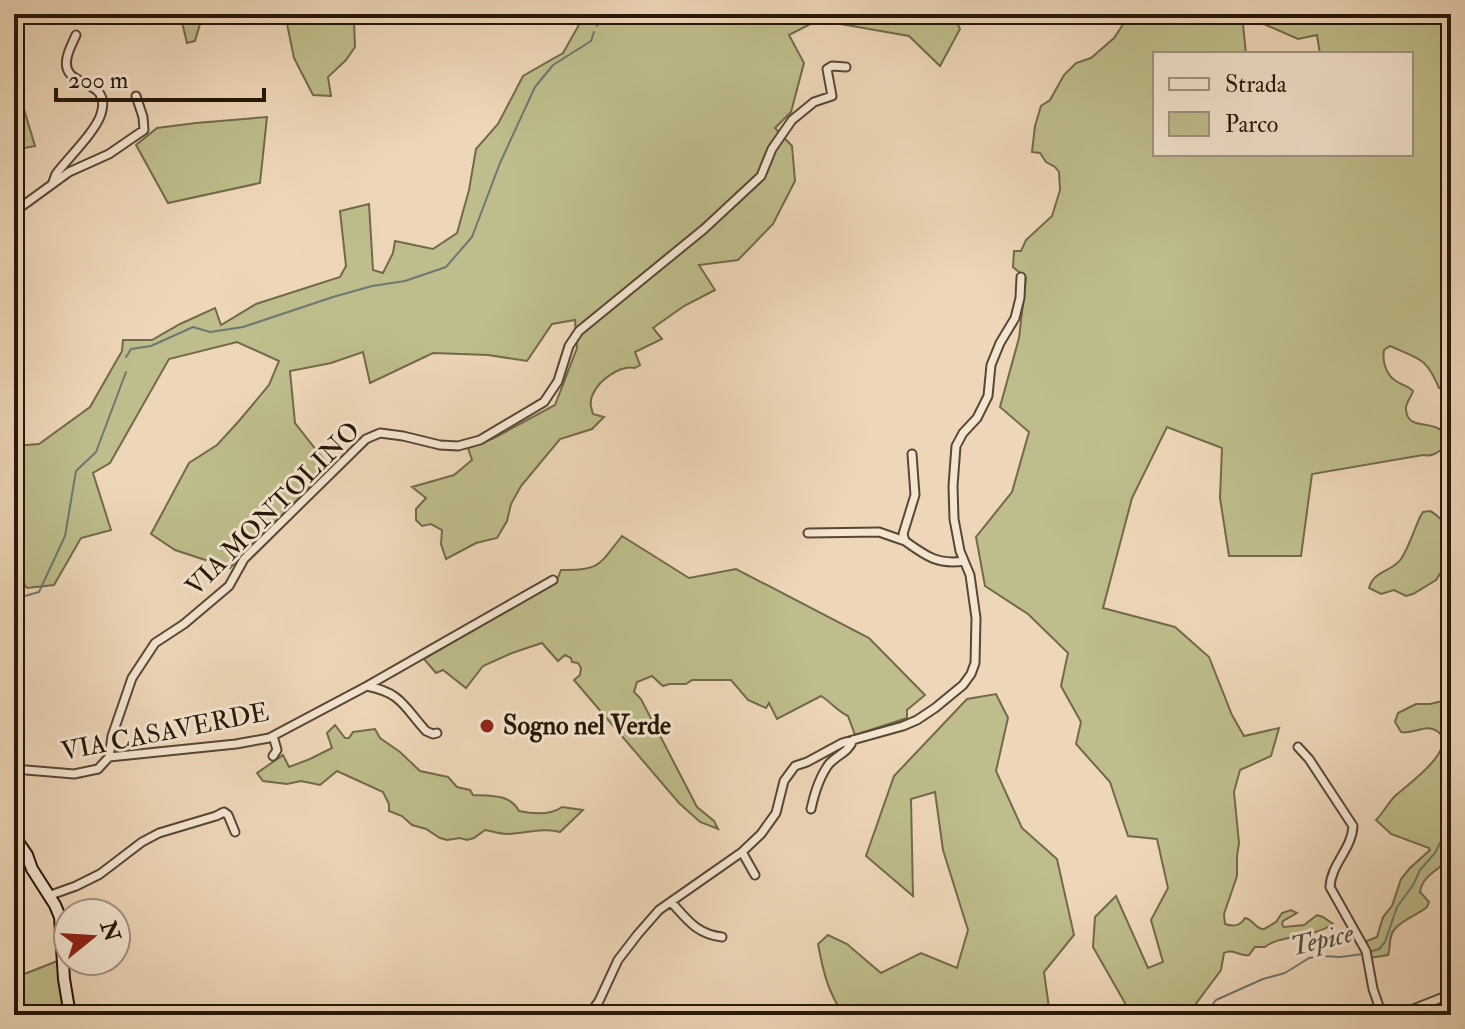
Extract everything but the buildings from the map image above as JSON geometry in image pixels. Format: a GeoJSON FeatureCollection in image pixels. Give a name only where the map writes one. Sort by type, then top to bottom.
{"type":"FeatureCollection","features":[{"type":"Feature","properties":{"kind":"street"},"geometry":{"type":"LineString","coordinates":[[52,184],[56,174],[97,124],[102,112],[100,93],[93,86],[71,77],[67,69],[67,58],[76,35]]}},
{"type":"Feature","properties":{"kind":"street","name":"VIA MONTOLINO"},"geometry":{"type":"LineString","coordinates":[[109,757],[112,736],[132,678],[155,643],[184,624],[229,586],[244,559],[366,439],[380,433],[458,446],[480,440],[544,402],[558,381],[569,346],[579,331],[704,229],[761,176],[772,149],[792,120],[814,102],[832,96],[827,69],[832,66],[846,67]]}},
{"type":"Feature","properties":{"kind":"street"},"geometry":{"type":"LineString","coordinates":[[14,212],[69,172],[109,154],[144,130],[136,96]]}},
{"type":"Feature","properties":{"kind":"street"},"geometry":{"type":"LineString","coordinates":[[589,1015],[618,960],[659,910],[742,852],[761,834],[776,813],[784,781],[795,766],[842,743],[917,720],[954,692],[971,674],[975,663],[976,618],[970,575],[960,551],[954,519],[956,446],[977,418],[988,396],[991,365],[1015,318],[1021,277]]}},
{"type":"Feature","properties":{"kind":"street"},"geometry":{"type":"LineString","coordinates":[[905,541],[903,534],[915,495],[912,454]]}},
{"type":"Feature","properties":{"kind":"street"},"geometry":{"type":"LineString","coordinates":[[808,533],[879,532],[905,541],[940,562],[964,561]]}},
{"type":"Feature","properties":{"kind":"street","name":"VIA CASAVERDE"},"geometry":{"type":"LineString","coordinates":[[14,769],[74,774],[98,769],[109,757],[236,744],[273,736],[553,580]]}},
{"type":"Feature","properties":{"kind":"street"},"geometry":{"type":"LineString","coordinates":[[367,686],[385,689],[393,694],[426,731],[437,733]]}},
{"type":"Feature","properties":{"kind":"street"},"geometry":{"type":"LineString","coordinates":[[273,736],[277,750],[273,756]]}},
{"type":"Feature","properties":{"kind":"street"},"geometry":{"type":"LineString","coordinates":[[811,809],[814,794],[830,764],[851,746],[853,740]]}},
{"type":"Feature","properties":{"kind":"street"},"geometry":{"type":"LineString","coordinates":[[1298,747],[1353,826],[1350,842],[1331,875],[1330,887],[1366,953],[1382,1015]]}},
{"type":"Feature","properties":{"kind":"street"},"geometry":{"type":"LineString","coordinates":[[48,896],[100,874],[159,833],[224,812],[235,832]]}},
{"type":"Feature","properties":{"kind":"street"},"geometry":{"type":"LineString","coordinates":[[14,837],[60,917],[70,1015]]}},
{"type":"Feature","properties":{"kind":"street"},"geometry":{"type":"LineString","coordinates":[[742,852],[755,875]]}},
{"type":"Feature","properties":{"kind":"street"},"geometry":{"type":"LineString","coordinates":[[671,902],[697,930],[709,936],[722,937]]}},
{"type":"Feature","properties":{"kind":"street"},"geometry":{"type":"LineString","coordinates":[[1398,1015],[1451,994]]}},
{"type":"Feature","properties":{"kind":"green space"},"geometry":{"type":"Polygon","coordinates":[[[180,14],[203,14],[195,41],[187,43],[180,14]]]}},
{"type":"Feature","properties":{"kind":"green space"},"geometry":{"type":"Polygon","coordinates":[[[285,14],[367,14],[354,21],[355,47],[328,77],[331,96],[313,95],[294,58],[285,14]]]}},
{"type":"Feature","properties":{"kind":"green space"},"geometry":{"type":"Polygon","coordinates":[[[579,14],[953,14],[960,29],[940,66],[909,36],[818,20],[789,35],[804,63],[791,112],[775,128],[792,146],[795,181],[773,224],[738,260],[699,265],[715,290],[684,306],[653,328],[662,339],[635,352],[640,365],[617,371],[600,384],[591,404],[593,414],[604,417],[592,429],[560,439],[521,486],[497,538],[476,543],[446,559],[441,544],[442,530],[431,524],[422,526],[416,520],[416,509],[426,498],[412,487],[454,475],[472,460],[468,448],[494,438],[555,405],[577,348],[575,320],[552,324],[527,361],[488,355],[433,353],[370,383],[363,352],[331,363],[290,371],[295,423],[328,465],[326,471],[230,568],[175,550],[151,534],[189,463],[217,445],[239,421],[269,385],[279,361],[237,342],[169,359],[110,463],[93,473],[111,530],[81,538],[54,585],[27,588],[14,572],[14,446],[39,444],[90,407],[122,351],[123,340],[152,340],[215,308],[221,325],[256,304],[340,277],[346,266],[340,211],[369,204],[373,270],[383,273],[395,241],[433,249],[457,233],[476,149],[498,124],[523,76],[563,53],[580,23],[579,14]]]}},
{"type":"Feature","properties":{"kind":"green space"},"geometry":{"type":"Polygon","coordinates":[[[1130,14],[1204,14],[1207,18],[1243,24],[1246,52],[1153,52],[1153,156],[1413,156],[1413,52],[1320,52],[1317,35],[1298,39],[1257,21],[1253,14],[1451,14],[1451,392],[1439,388],[1430,370],[1415,357],[1390,346],[1384,350],[1390,375],[1413,391],[1406,407],[1408,418],[1440,430],[1447,446],[1435,454],[1312,474],[1301,556],[1229,556],[1220,498],[1222,448],[1167,427],[1132,498],[1103,608],[1175,627],[1209,657],[1232,715],[1244,736],[1279,728],[1271,756],[1240,770],[1234,792],[1239,843],[1237,876],[1224,914],[1225,924],[1236,925],[1245,918],[1264,929],[1276,922],[1282,913],[1291,910],[1297,913],[1283,921],[1284,927],[1304,925],[1317,915],[1333,924],[1316,932],[1255,947],[1249,955],[1230,951],[1224,953],[1221,970],[1195,1005],[1172,1015],[1126,1015],[1125,1003],[1093,947],[1095,917],[1116,896],[1148,968],[1163,962],[1151,920],[1168,888],[1157,839],[1128,836],[1110,782],[1076,744],[1081,722],[1061,686],[1068,653],[1028,614],[985,586],[976,537],[1012,492],[1029,432],[1000,407],[1019,338],[1026,278],[1013,267],[1014,251],[1021,251],[1026,240],[1052,216],[1060,190],[1059,172],[1040,153],[1032,152],[1035,126],[1041,106],[1050,100],[1064,75],[1076,63],[1091,58],[1114,38],[1130,14]]]}},
{"type":"Feature","properties":{"kind":"green space"},"geometry":{"type":"Polygon","coordinates":[[[14,76],[35,146],[14,150],[14,76]]]}},
{"type":"Feature","properties":{"kind":"green space"},"geometry":{"type":"Polygon","coordinates":[[[267,117],[260,183],[168,203],[136,145],[157,128],[267,117]]]}},
{"type":"Feature","properties":{"kind":"green space"},"geometry":{"type":"Polygon","coordinates":[[[1430,511],[1451,525],[1451,557],[1436,580],[1406,596],[1394,590],[1381,594],[1369,588],[1379,574],[1401,559],[1423,512],[1430,511]]]}},
{"type":"Feature","properties":{"kind":"green space"},"geometry":{"type":"Polygon","coordinates":[[[622,536],[689,578],[736,569],[869,638],[925,695],[907,710],[907,718],[855,735],[848,716],[821,696],[777,719],[769,703],[766,708],[748,700],[731,680],[692,680],[686,684],[663,686],[652,676],[637,682],[634,692],[641,699],[697,807],[714,821],[718,829],[700,822],[679,803],[574,680],[580,675],[581,668],[571,658],[565,655],[558,661],[542,643],[483,666],[466,688],[443,670],[436,673],[424,659],[535,595],[557,580],[561,570],[584,569],[598,564],[622,536]]]}},
{"type":"Feature","properties":{"kind":"green space"},"geometry":{"type":"Polygon","coordinates":[[[996,694],[1008,718],[996,771],[1022,828],[1057,859],[1074,935],[1044,972],[1050,1015],[844,1015],[830,990],[818,944],[828,935],[847,944],[881,973],[921,953],[957,968],[968,930],[943,850],[935,792],[911,799],[913,896],[866,856],[894,776],[967,699],[996,694]]]}},
{"type":"Feature","properties":{"kind":"green space"},"geometry":{"type":"Polygon","coordinates":[[[1451,699],[1451,857],[1428,876],[1422,886],[1420,892],[1429,902],[1427,907],[1394,930],[1388,955],[1370,958],[1364,942],[1377,937],[1401,879],[1430,850],[1391,834],[1376,820],[1395,796],[1429,766],[1442,746],[1443,738],[1437,731],[1428,728],[1401,732],[1395,722],[1398,713],[1416,704],[1451,699]]]}},
{"type":"Feature","properties":{"kind":"green space"},"geometry":{"type":"Polygon","coordinates":[[[335,725],[345,738],[353,732],[375,729],[380,738],[420,771],[448,777],[457,787],[470,790],[473,795],[511,801],[519,811],[542,813],[562,807],[583,810],[560,832],[541,830],[506,834],[485,830],[467,840],[447,840],[389,811],[383,792],[337,771],[320,785],[301,781],[287,784],[263,781],[257,773],[283,755],[289,767],[332,748],[327,733],[335,725]]]}},
{"type":"Feature","properties":{"kind":"green space"},"geometry":{"type":"Polygon","coordinates":[[[52,963],[52,977],[62,977],[67,1015],[14,1015],[14,978],[52,963]]]}},
{"type":"Feature","properties":{"kind":"waterway"},"geometry":{"type":"LineString","coordinates":[[597,26],[601,14]]}},
{"type":"Feature","properties":{"kind":"waterway"},"geometry":{"type":"LineString","coordinates":[[126,357],[131,349],[151,346],[193,327],[210,332],[243,327],[333,297],[405,281],[446,267],[472,237],[500,163],[535,87],[553,65],[591,41],[594,32]]}},
{"type":"Feature","properties":{"kind":"waterway"},"geometry":{"type":"LineString","coordinates":[[14,605],[21,597],[39,592],[65,536],[76,471],[96,452],[126,372]]}},
{"type":"Feature","properties":{"kind":"waterway","name":"Tepice"},"geometry":{"type":"LineString","coordinates":[[1369,952],[1379,949],[1385,942],[1397,907],[1444,835]]}},
{"type":"Feature","properties":{"kind":"waterway","name":"Tepice"},"geometry":{"type":"LineString","coordinates":[[1204,1015],[1216,1000],[1263,979],[1285,973],[1309,958],[1363,954]]}},
{"type":"Feature","properties":{"kind":"place","name":"Sogno nel Verde"},"geometry":{"type":"Point","coordinates":[487,726]}}]}
